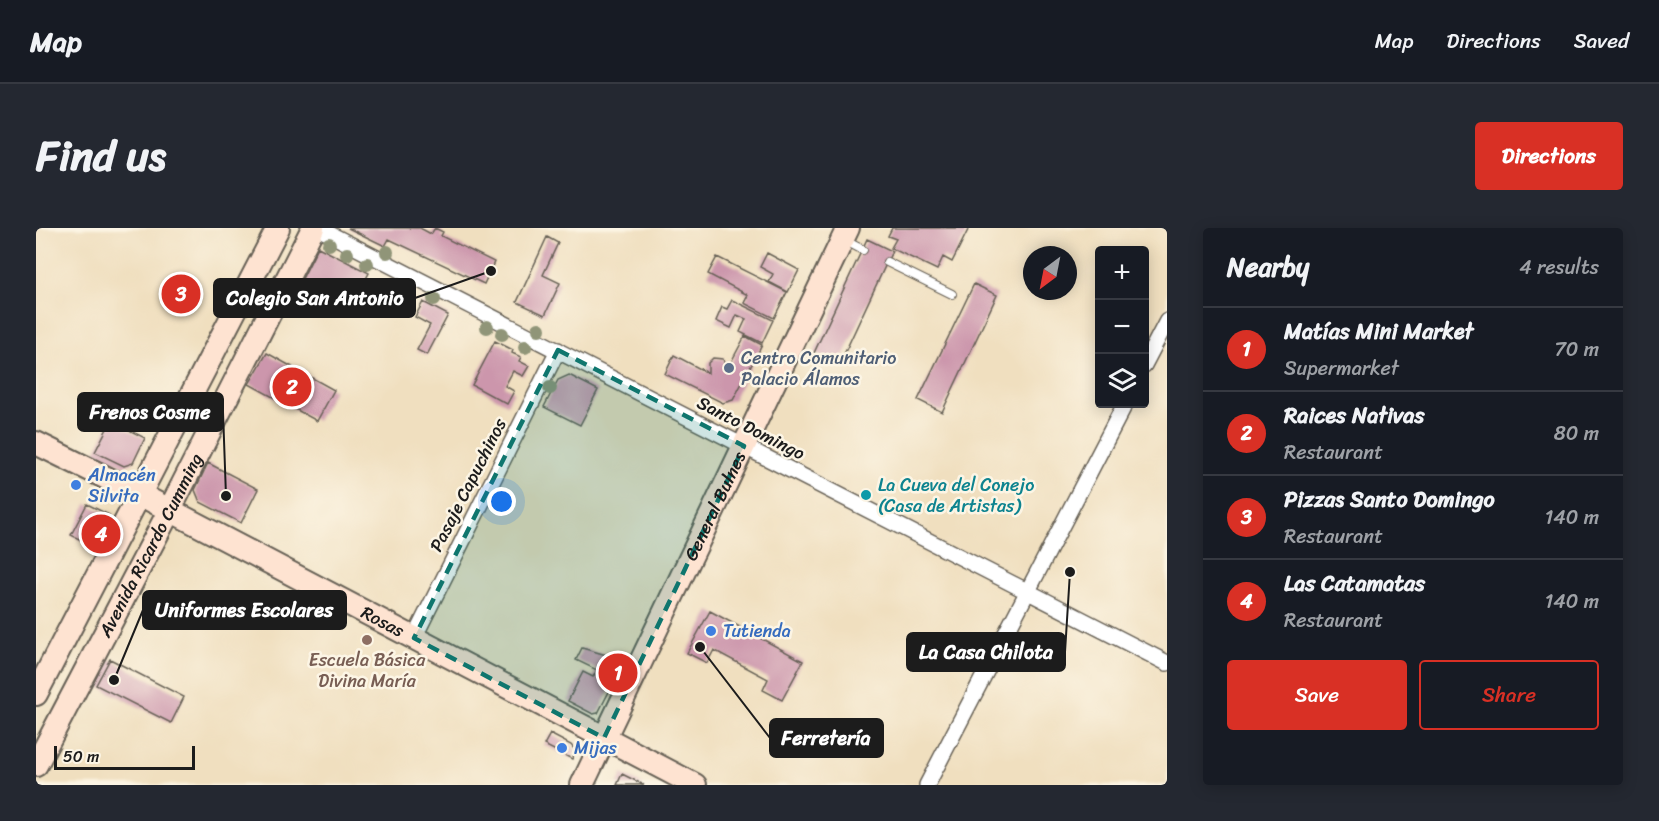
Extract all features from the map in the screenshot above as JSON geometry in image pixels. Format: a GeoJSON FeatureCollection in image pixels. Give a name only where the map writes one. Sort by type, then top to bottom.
{"type":"FeatureCollection","features":[{"type":"Feature","properties":{"kind":"street","name":"Avenida Ricardo Cumming"},"geometry":{"type":"LineString","coordinates":[[36,694],[278,228]]}},
{"type":"Feature","properties":{"kind":"street","name":"Avenida Ricardo Cumming"},"geometry":{"type":"LineString","coordinates":[[36,765],[315,228]]}},
{"type":"Feature","properties":{"kind":"street","name":"Santo Domingo"},"geometry":{"type":"LineString","coordinates":[[315,228],[558,350],[1167,663]]}},
{"type":"Feature","properties":{"kind":"street","name":"General Bulnes"},"geometry":{"type":"LineString","coordinates":[[582,785],[744,446],[851,239]]}},
{"type":"Feature","properties":{"kind":"street"},"geometry":{"type":"LineString","coordinates":[[1149,355],[1167,321]]}},
{"type":"Feature","properties":{"kind":"street","name":"Pasaje Capuchinos"},"geometry":{"type":"LineString","coordinates":[[414,638],[558,350]]}},
{"type":"Feature","properties":{"kind":"street"},"geometry":{"type":"LineString","coordinates":[[927,785],[1123,408]]}},
{"type":"Feature","properties":{"kind":"street","name":"Rosas"},"geometry":{"type":"LineString","coordinates":[[36,443],[170,510],[695,785]]}},
{"type":"Feature","properties":{"kind":"lane"},"geometry":{"type":"LineString","coordinates":[[887,262],[952,294]]}},
{"type":"Feature","properties":{"kind":"highlighted area"},"geometry":{"type":"Polygon","coordinates":[[[558,350],[744,446],[604,738],[414,638],[558,350]]]}},
{"type":"Feature","properties":{"kind":"building"},"geometry":{"type":"Polygon","coordinates":[[[348,228],[420,228],[431,234],[435,228],[443,232],[441,236],[494,262],[484,284],[389,239],[385,246],[348,228]]]}},
{"type":"Feature","properties":{"kind":"building"},"geometry":{"type":"Polygon","coordinates":[[[892,228],[969,228],[952,262],[943,257],[937,270],[891,248],[896,239],[888,236],[892,228]]]}},
{"type":"Feature","properties":{"kind":"building"},"geometry":{"type":"Polygon","coordinates":[[[547,237],[558,243],[543,275],[560,283],[545,315],[517,302],[547,237]]]}},
{"type":"Feature","properties":{"kind":"building"},"geometry":{"type":"Polygon","coordinates":[[[867,239],[892,251],[839,365],[814,353],[867,239]]]}},
{"type":"Feature","properties":{"kind":"building"},"geometry":{"type":"Polygon","coordinates":[[[318,247],[369,273],[355,299],[332,287],[327,297],[300,283],[318,247]]]}},
{"type":"Feature","properties":{"kind":"building"},"geometry":{"type":"Polygon","coordinates":[[[767,253],[799,270],[788,292],[769,282],[773,274],[760,267],[767,253]]]}},
{"type":"Feature","properties":{"kind":"building"},"geometry":{"type":"Polygon","coordinates":[[[717,257],[787,292],[774,318],[744,303],[748,295],[708,274],[717,257]]]}},
{"type":"Feature","properties":{"kind":"building"},"geometry":{"type":"Polygon","coordinates":[[[974,284],[997,295],[942,412],[918,400],[974,284]]]}},
{"type":"Feature","properties":{"kind":"building"},"geometry":{"type":"Polygon","coordinates":[[[732,300],[773,320],[762,343],[740,332],[746,319],[737,315],[731,328],[716,321],[722,307],[727,309],[732,300]]]}},
{"type":"Feature","properties":{"kind":"building"},"geometry":{"type":"Polygon","coordinates":[[[423,302],[448,315],[427,355],[417,350],[430,325],[415,317],[423,302]]]}},
{"type":"Feature","properties":{"kind":"building","name":"Centro Comunitario Palacio Álamos"},"geometry":{"type":"Polygon","coordinates":[[[745,336],[762,345],[733,400],[723,403],[665,374],[674,355],[708,373],[708,363],[713,358],[723,359],[725,365],[729,366],[745,336]]]}},
{"type":"Feature","properties":{"kind":"building"},"geometry":{"type":"Polygon","coordinates":[[[495,341],[513,350],[512,353],[521,357],[519,361],[529,366],[523,376],[513,371],[505,386],[514,391],[507,404],[472,385],[495,341]]]}},
{"type":"Feature","properties":{"kind":"building"},"geometry":{"type":"Polygon","coordinates":[[[267,353],[334,390],[317,421],[249,384],[267,353]]]}},
{"type":"Feature","properties":{"kind":"building"},"geometry":{"type":"Polygon","coordinates":[[[569,375],[598,390],[580,425],[544,407],[558,380],[569,375]]]}},
{"type":"Feature","properties":{"kind":"building"},"geometry":{"type":"Polygon","coordinates":[[[111,421],[145,438],[133,463],[124,466],[95,452],[111,421]]]}},
{"type":"Feature","properties":{"kind":"building"},"geometry":{"type":"Polygon","coordinates":[[[208,463],[258,489],[241,523],[200,502],[195,490],[208,463]]]}},
{"type":"Feature","properties":{"kind":"building"},"geometry":{"type":"Polygon","coordinates":[[[87,504],[109,515],[110,523],[97,548],[71,535],[87,504]]]}},
{"type":"Feature","properties":{"kind":"building"},"geometry":{"type":"Polygon","coordinates":[[[710,611],[803,661],[782,700],[763,690],[768,679],[714,650],[707,663],[687,653],[710,611]]]}},
{"type":"Feature","properties":{"kind":"building"},"geometry":{"type":"Polygon","coordinates":[[[582,648],[624,660],[615,679],[603,674],[615,680],[598,713],[593,714],[568,701],[583,672],[593,677],[597,670],[576,660],[582,648]]]}},
{"type":"Feature","properties":{"kind":"building"},"geometry":{"type":"Polygon","coordinates":[[[110,659],[184,697],[171,723],[96,685],[110,659]]]}},
{"type":"Feature","properties":{"kind":"building","name":"Mijas"},"geometry":{"type":"Polygon","coordinates":[[[550,734],[571,745],[576,751],[572,759],[544,745],[550,734]]]}},
{"type":"Feature","properties":{"kind":"building"},"geometry":{"type":"Polygon","coordinates":[[[622,774],[644,785],[617,785],[622,774]]]}},
{"type":"Feature","properties":{"kind":"place","name":"Colegio San Antonio"},"geometry":{"type":"Point","coordinates":[491,271]}},
{"type":"Feature","properties":{"kind":"place","name":"Pizzas Santo Domingo"},"geometry":{"type":"Point","coordinates":[181,294]}},
{"type":"Feature","properties":{"kind":"place","name":"Centro Comunitario Palacio Álamos"},"geometry":{"type":"Point","coordinates":[729,368]}},
{"type":"Feature","properties":{"kind":"place","name":"Raices Nativas"},"geometry":{"type":"Point","coordinates":[292,387]}},
{"type":"Feature","properties":{"kind":"place","name":"Almacén Silvita"},"geometry":{"type":"Point","coordinates":[76,485]}},
{"type":"Feature","properties":{"kind":"place","name":"La Cueva del Conejo (Casa de Artistas)"},"geometry":{"type":"Point","coordinates":[866,495]}},
{"type":"Feature","properties":{"kind":"place","name":"Frenos Cosme"},"geometry":{"type":"Point","coordinates":[226,496]}},
{"type":"Feature","properties":{"kind":"place","name":"Las Catamatas"},"geometry":{"type":"Point","coordinates":[101,534]}},
{"type":"Feature","properties":{"kind":"place","name":"La Casa Chilota"},"geometry":{"type":"Point","coordinates":[1070,572]}},
{"type":"Feature","properties":{"kind":"place","name":"Tutienda"},"geometry":{"type":"Point","coordinates":[711,631]}},
{"type":"Feature","properties":{"kind":"place","name":"Escuela Básica Divina María"},"geometry":{"type":"Point","coordinates":[367,640]}},
{"type":"Feature","properties":{"kind":"place","name":"Ferretería"},"geometry":{"type":"Point","coordinates":[700,647]}},
{"type":"Feature","properties":{"kind":"place","name":"Matías Mini Market"},"geometry":{"type":"Point","coordinates":[618,673]}},
{"type":"Feature","properties":{"kind":"place","name":"Uniformes Escolares"},"geometry":{"type":"Point","coordinates":[114,680]}},
{"type":"Feature","properties":{"kind":"place","name":"Mijas"},"geometry":{"type":"Point","coordinates":[562,748]}}]}
